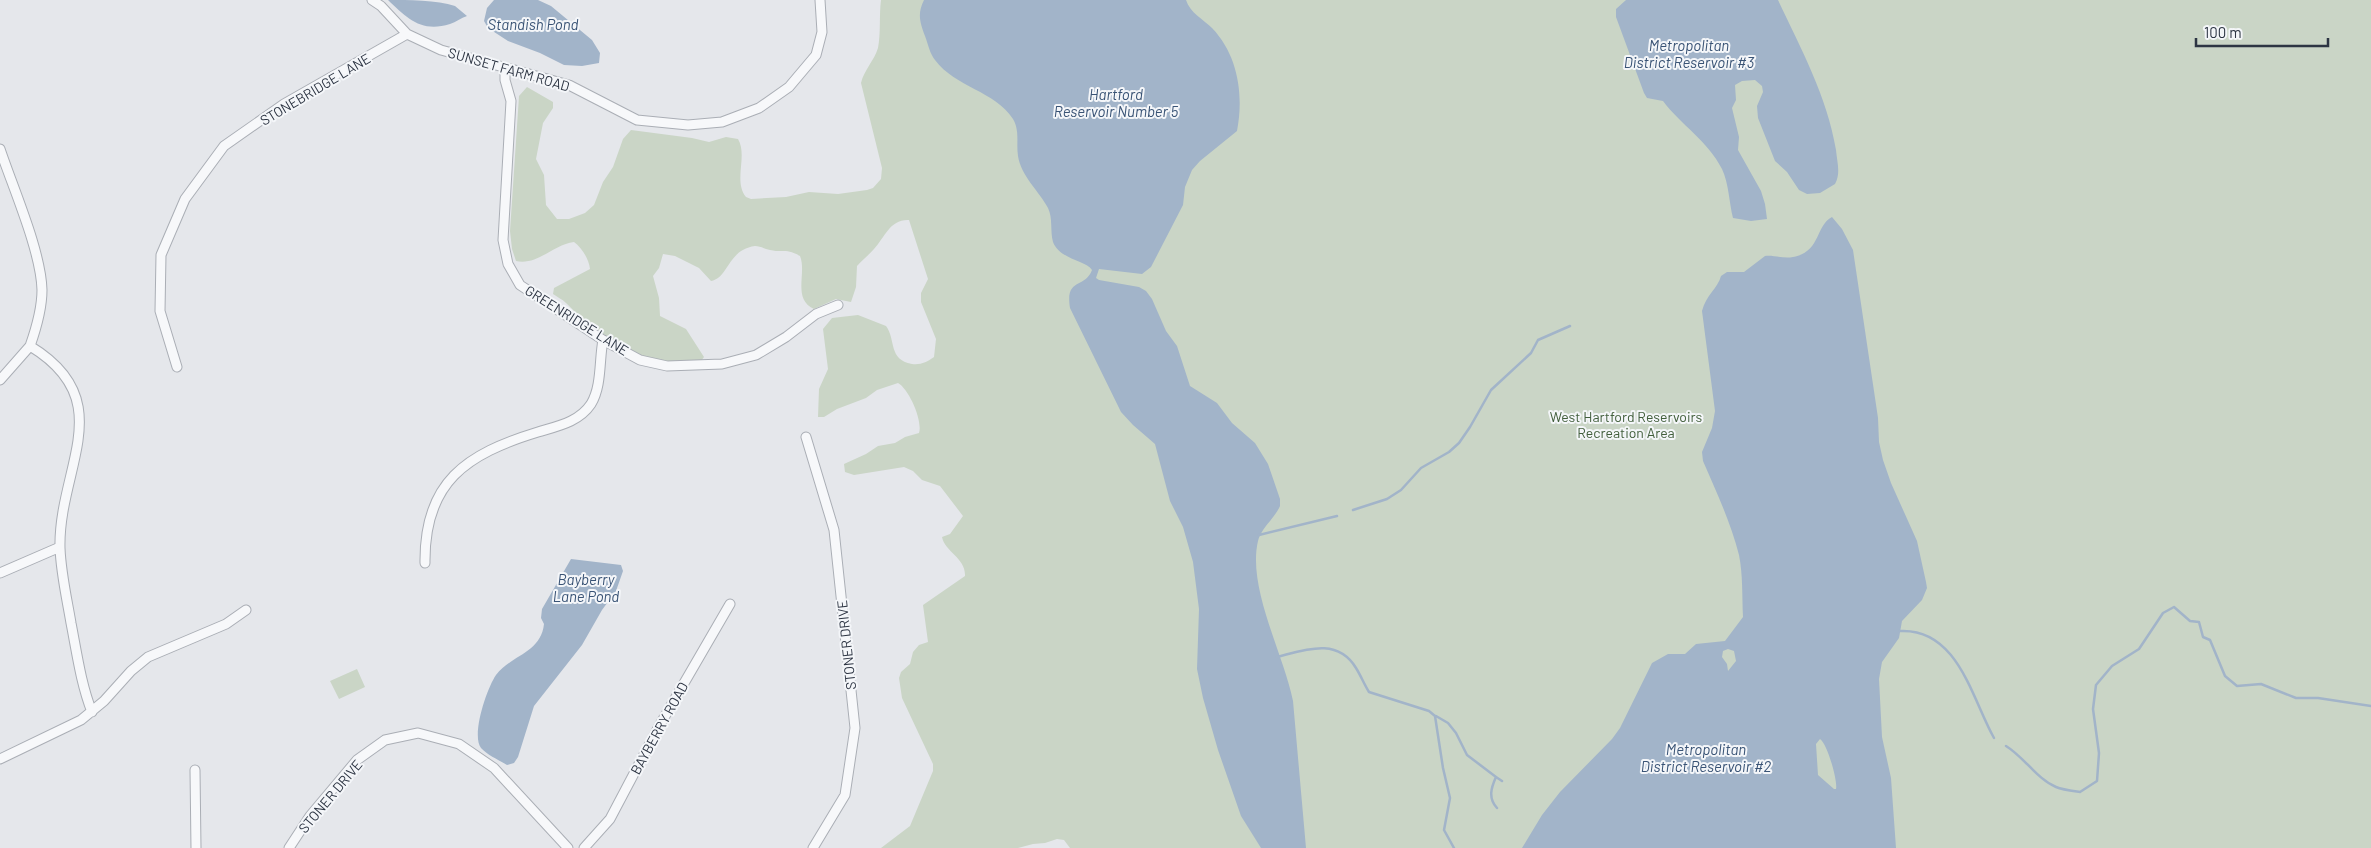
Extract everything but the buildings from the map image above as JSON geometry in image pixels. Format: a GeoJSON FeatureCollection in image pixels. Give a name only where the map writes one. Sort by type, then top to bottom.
{"type":"FeatureCollection","features":[{"type":"Feature","properties":{"kind":"street","name":"SUNSET FARM ROAD"},"geometry":{"type":"LineString","coordinates":[[372,0],[381,6],[408,34],[441,50],[569,85],[637,120],[688,125],[722,122],[759,108],[789,87],[816,55],[822,32],[820,0]]}},
{"type":"Feature","properties":{"kind":"street","name":"STONEBRIDGE LANE"},"geometry":{"type":"LineString","coordinates":[[176,367],[160,312],[161,255],[185,199],[224,146],[284,104],[408,34]]}},
{"type":"Feature","properties":{"kind":"street","name":"GREENRIDGE LANE"},"geometry":{"type":"LineString","coordinates":[[505,68],[505,80],[512,101],[503,240],[508,264],[520,285],[603,340],[640,360],[667,366],[722,364],[756,355],[786,337],[816,314],[838,305]]}},
{"type":"Feature","properties":{"kind":"street"},"geometry":{"type":"LineString","coordinates":[[0,149],[33,247],[41,277],[42,300],[30,346],[0,380]]}},
{"type":"Feature","properties":{"kind":"street"},"geometry":{"type":"LineString","coordinates":[[425,563],[425,539],[431,512],[447,484],[467,463],[488,449],[564,424],[585,412],[595,395],[603,340]]}},
{"type":"Feature","properties":{"kind":"street"},"geometry":{"type":"LineString","coordinates":[[30,346],[60,368],[71,385],[79,404],[79,426],[60,530],[60,547],[61,570],[84,692],[92,712]]}},
{"type":"Feature","properties":{"kind":"street","name":"STONER DRIVE"},"geometry":{"type":"LineString","coordinates":[[806,437],[834,530],[855,728],[845,795],[813,848]]}},
{"type":"Feature","properties":{"kind":"street"},"geometry":{"type":"LineString","coordinates":[[0,573],[60,547]]}},
{"type":"Feature","properties":{"kind":"street","name":"BAYBERRY ROAD"},"geometry":{"type":"LineString","coordinates":[[584,848],[610,819],[658,728],[730,604]]}},
{"type":"Feature","properties":{"kind":"street"},"geometry":{"type":"LineString","coordinates":[[0,759],[81,720],[92,712],[131,671],[148,657],[226,624],[246,610]]}},
{"type":"Feature","properties":{"kind":"street","name":"STONER DRIVE"},"geometry":{"type":"LineString","coordinates":[[289,848],[310,816],[357,760],[384,740],[418,733],[459,744],[494,768],[568,848]]}},
{"type":"Feature","properties":{"kind":"street"},"geometry":{"type":"LineString","coordinates":[[194,770],[196,848]]}},
{"type":"Feature","properties":{"kind":"green space","name":"West Hartford Reservoirs Recreation Area"},"geometry":{"type":"Polygon","coordinates":[[[881,0],[2371,0],[2371,848],[1070,848],[1064,840],[1057,839],[1018,848],[881,848],[910,826],[933,771],[933,764],[902,698],[899,678],[901,672],[910,664],[913,652],[919,645],[928,642],[923,605],[965,576],[962,564],[947,547],[942,537],[950,534],[963,516],[940,486],[922,480],[913,471],[904,467],[854,475],[845,472],[844,464],[878,446],[895,443],[905,437],[919,433],[917,413],[911,398],[902,386],[898,383],[877,390],[866,398],[837,409],[824,417],[818,417],[819,389],[828,369],[823,329],[832,318],[858,315],[886,326],[896,354],[904,362],[918,364],[934,357],[936,339],[921,302],[921,293],[928,279],[909,220],[902,220],[892,226],[874,249],[857,266],[856,287],[851,302],[836,299],[814,309],[807,305],[802,292],[802,263],[800,256],[787,251],[774,251],[757,246],[746,249],[734,258],[722,275],[711,281],[699,268],[675,256],[663,254],[659,268],[653,276],[659,298],[660,316],[686,329],[704,357],[701,361],[655,360],[644,357],[608,337],[553,294],[554,288],[590,269],[585,254],[580,247],[574,242],[559,247],[538,258],[524,262],[516,261],[512,249],[510,231],[519,96],[527,87],[553,102],[553,108],[543,123],[536,159],[544,175],[546,205],[557,219],[569,219],[585,213],[594,205],[603,182],[613,167],[623,139],[631,130],[709,142],[726,137],[738,139],[742,153],[740,176],[742,191],[746,197],[751,199],[786,197],[809,192],[838,194],[873,188],[881,179],[882,168],[861,83],[878,48],[881,0]]]}},
{"type":"Feature","properties":{"kind":"green space"},"geometry":{"type":"Polygon","coordinates":[[[357,669],[365,687],[339,699],[330,681],[357,669]]]}},
{"type":"Feature","properties":{"kind":"water"},"geometry":{"type":"Polygon","coordinates":[[[388,0],[448,4],[455,6],[467,16],[450,24],[431,27],[408,18],[388,0]]]}},
{"type":"Feature","properties":{"kind":"water","name":"Standish Pond"},"geometry":{"type":"Polygon","coordinates":[[[494,0],[538,0],[551,6],[592,40],[600,53],[599,63],[582,66],[564,65],[540,53],[508,41],[488,28],[484,21],[487,8],[494,0]]]}},
{"type":"Feature","properties":{"kind":"water","name":"Hartford Reservoir Number 5"},"geometry":{"type":"Polygon","coordinates":[[[924,0],[1186,0],[1194,12],[1212,28],[1228,50],[1237,76],[1239,90],[1240,104],[1237,131],[1200,161],[1192,170],[1185,187],[1183,205],[1151,267],[1142,274],[1099,269],[1096,278],[1139,287],[1146,291],[1152,299],[1166,331],[1177,346],[1190,386],[1217,403],[1232,423],[1255,443],[1268,464],[1280,499],[1280,506],[1260,536],[1256,559],[1262,600],[1293,701],[1306,848],[1261,848],[1241,816],[1218,750],[1197,669],[1199,609],[1193,562],[1183,527],[1170,501],[1155,444],[1121,412],[1070,308],[1070,292],[1076,284],[1089,276],[1092,270],[1061,253],[1056,248],[1053,242],[1048,208],[1026,177],[1020,163],[1017,151],[1016,128],[1013,119],[996,102],[953,77],[933,58],[921,22],[920,14],[924,0]]]}},
{"type":"Feature","properties":{"kind":"water","name":"Metropolitan District Reservoir #3"},"geometry":{"type":"Polygon","coordinates":[[[1626,0],[1778,0],[1820,92],[1832,130],[1838,163],[1838,176],[1835,184],[1820,193],[1807,194],[1799,190],[1787,172],[1775,161],[1758,118],[1757,106],[1763,92],[1762,86],[1755,80],[1742,81],[1735,85],[1736,100],[1732,108],[1739,137],[1738,150],[1761,191],[1767,219],[1751,221],[1733,218],[1726,181],[1716,159],[1663,101],[1647,98],[1644,93],[1616,17],[1616,9],[1626,0]]]}},
{"type":"Feature","properties":{"kind":"water","name":"Metropolitan District Reservoir #2"},"geometry":{"type":"Polygon","coordinates":[[[1832,217],[1842,229],[1853,250],[1878,418],[1879,442],[1891,483],[1917,541],[1927,588],[1922,600],[1902,621],[1899,638],[1882,662],[1879,679],[1882,737],[1891,778],[1896,848],[1522,848],[1542,815],[1560,792],[1612,739],[1620,728],[1652,663],[1668,654],[1685,654],[1696,644],[1725,641],[1743,617],[1742,578],[1736,543],[1728,519],[1703,461],[1702,452],[1712,428],[1715,411],[1702,311],[1706,300],[1721,276],[1727,272],[1744,272],[1765,256],[1793,257],[1802,254],[1813,245],[1827,221],[1832,217]],[[1728,649],[1723,651],[1722,657],[1727,664],[1728,671],[1736,661],[1734,651],[1728,649]],[[1820,739],[1816,744],[1818,775],[1836,789],[1831,762],[1826,747],[1820,739]]]}},
{"type":"Feature","properties":{"kind":"water","name":"Bayberry Lane Pond"},"geometry":{"type":"Polygon","coordinates":[[[571,559],[621,565],[623,571],[616,591],[602,610],[582,645],[534,706],[518,757],[514,763],[507,765],[484,751],[478,742],[481,712],[488,690],[496,675],[502,668],[531,648],[542,634],[544,624],[541,618],[542,609],[571,559]]]}},
{"type":"Feature","properties":{"kind":"waterway"},"geometry":{"type":"LineString","coordinates":[[1353,510],[1387,499],[1401,490],[1421,468],[1449,452],[1459,443],[1470,427],[1491,390],[1531,353],[1538,340],[1570,326]]}},
{"type":"Feature","properties":{"kind":"waterway"},"geometry":{"type":"LineString","coordinates":[[1259,535],[1337,516]]}},
{"type":"Feature","properties":{"kind":"waterway"},"geometry":{"type":"LineString","coordinates":[[2006,746],[2043,779],[2056,787],[2080,792],[2097,781],[2099,753],[2093,709],[2096,685],[2112,666],[2139,649],[2163,613],[2174,607],[2190,621],[2199,622],[2203,637],[2210,640],[2225,676],[2237,686],[2261,684],[2296,698],[2318,698],[2371,706]]}},
{"type":"Feature","properties":{"kind":"waterway"},"geometry":{"type":"LineString","coordinates":[[1900,631],[1920,633],[1936,641],[1949,653],[1970,686],[1994,738]]}},
{"type":"Feature","properties":{"kind":"waterway"},"geometry":{"type":"LineString","coordinates":[[1277,657],[1298,651],[1320,648],[1340,652],[1356,668],[1369,692],[1429,711],[1435,716],[1450,798],[1444,830],[1454,848]]}},
{"type":"Feature","properties":{"kind":"waterway"},"geometry":{"type":"LineString","coordinates":[[1436,716],[1448,723],[1456,733],[1467,755],[1496,777],[1491,797],[1497,808]]}},
{"type":"Feature","properties":{"kind":"waterway"},"geometry":{"type":"LineString","coordinates":[[1496,777],[1502,781]]}}]}
